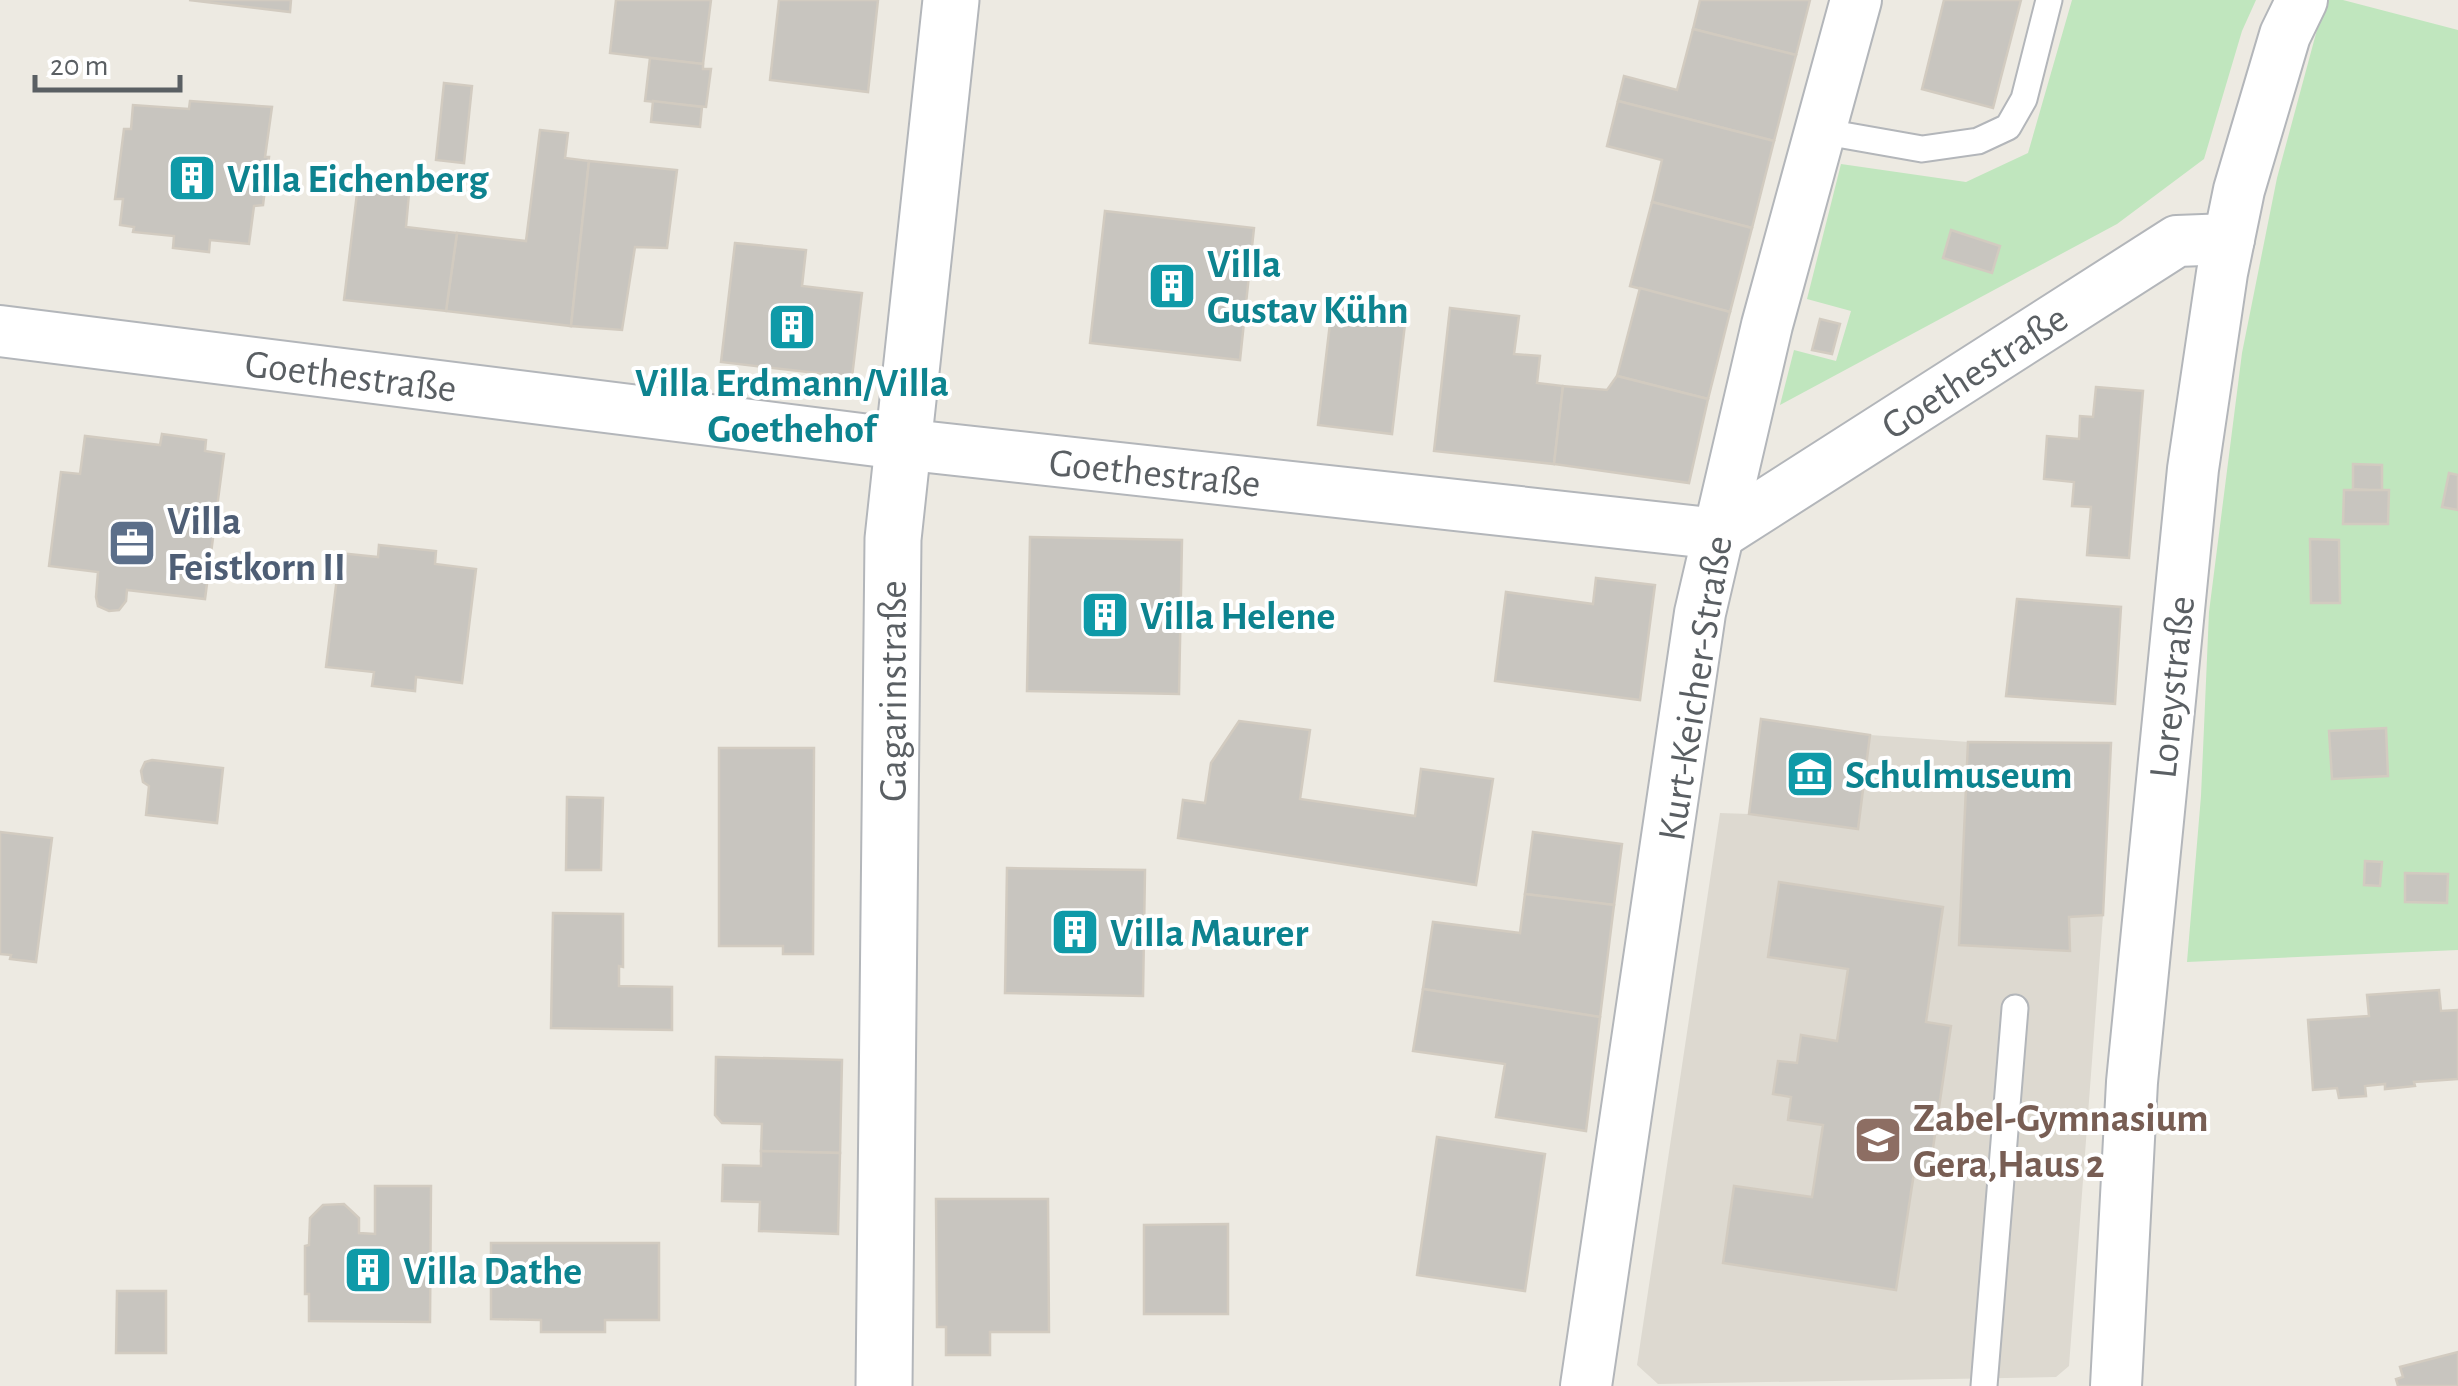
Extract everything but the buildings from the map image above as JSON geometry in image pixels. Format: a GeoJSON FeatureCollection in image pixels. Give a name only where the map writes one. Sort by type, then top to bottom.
{"type":"FeatureCollection","features":[{"type":"Feature","properties":{"kind":"street","name":"Gagarinstraße"},"geometry":{"type":"LineString","coordinates":[[884,1386],[893,538],[951,0]]}},
{"type":"Feature","properties":{"kind":"street","name":"Kurt-Keicher-Straße"},"geometry":{"type":"LineString","coordinates":[[1586,1386],[1700,613],[1767,324],[1856,0]]}},
{"type":"Feature","properties":{"kind":"street","name":"Loreystraße"},"geometry":{"type":"LineString","coordinates":[[2116,1386],[2132,1082],[2193,469],[2239,190],[2286,35],[2302,0]]}},
{"type":"Feature","properties":{"kind":"street","name":"Goethestraße"},"geometry":{"type":"LineString","coordinates":[[0,331],[901,444],[1718,534],[2178,241],[2229,239]]}},
{"type":"Feature","properties":{"kind":"lane"},"geometry":{"type":"LineString","coordinates":[[1820,131],[1922,149],[1978,141],[2008,128],[2024,100],[2048,0]]}},
{"type":"Feature","properties":{"kind":"lane"},"geometry":{"type":"LineString","coordinates":[[1984,1386],[2014,1008]]}},
{"type":"Feature","properties":{"kind":"shaded area","name":"Zabel-Gymnasium Gera,Haus 2"},"geometry":{"type":"Polygon","coordinates":[[[1870,735],[1969,742],[2111,743],[2103,915],[2069,1366],[2056,1377],[1658,1384],[1637,1365],[1720,813],[1857,829],[1870,735]]]}},
{"type":"Feature","properties":{"kind":"green space"},"geometry":{"type":"Polygon","coordinates":[[[2072,0],[2256,0],[2242,31],[2204,159],[2117,224],[1780,405],[1794,350],[1836,361],[1851,311],[1807,299],[1841,164],[1966,182],[2028,153],[2072,0]]]}},
{"type":"Feature","properties":{"kind":"green space"},"geometry":{"type":"Polygon","coordinates":[[[2325,0],[2343,0],[2458,30],[2458,950],[2187,962],[2201,796],[2209,612],[2242,353],[2277,178],[2325,0]]]}},
{"type":"Feature","properties":{"kind":"place","name":"Villa Eichenberg"},"geometry":{"type":"Point","coordinates":[192,178]}},
{"type":"Feature","properties":{"kind":"place","name":"Villa Gustav Kühn"},"geometry":{"type":"Point","coordinates":[1172,286]}},
{"type":"Feature","properties":{"kind":"place","name":"Villa Erdmann/Villa Goethehof"},"geometry":{"type":"Point","coordinates":[792,327]}},
{"type":"Feature","properties":{"kind":"place","name":"Villa Feistkorn II"},"geometry":{"type":"Point","coordinates":[132,543]}},
{"type":"Feature","properties":{"kind":"place","name":"Villa Helene"},"geometry":{"type":"Point","coordinates":[1105,615]}},
{"type":"Feature","properties":{"kind":"place","name":"Schulmuseum"},"geometry":{"type":"Point","coordinates":[1810,774]}},
{"type":"Feature","properties":{"kind":"place","name":"Villa Maurer"},"geometry":{"type":"Point","coordinates":[1075,932]}},
{"type":"Feature","properties":{"kind":"place","name":"Zabel-Gymnasium Gera,Haus 2"},"geometry":{"type":"Point","coordinates":[1878,1140]}},
{"type":"Feature","properties":{"kind":"place","name":"Villa Dathe"},"geometry":{"type":"Point","coordinates":[368,1270]}}]}
